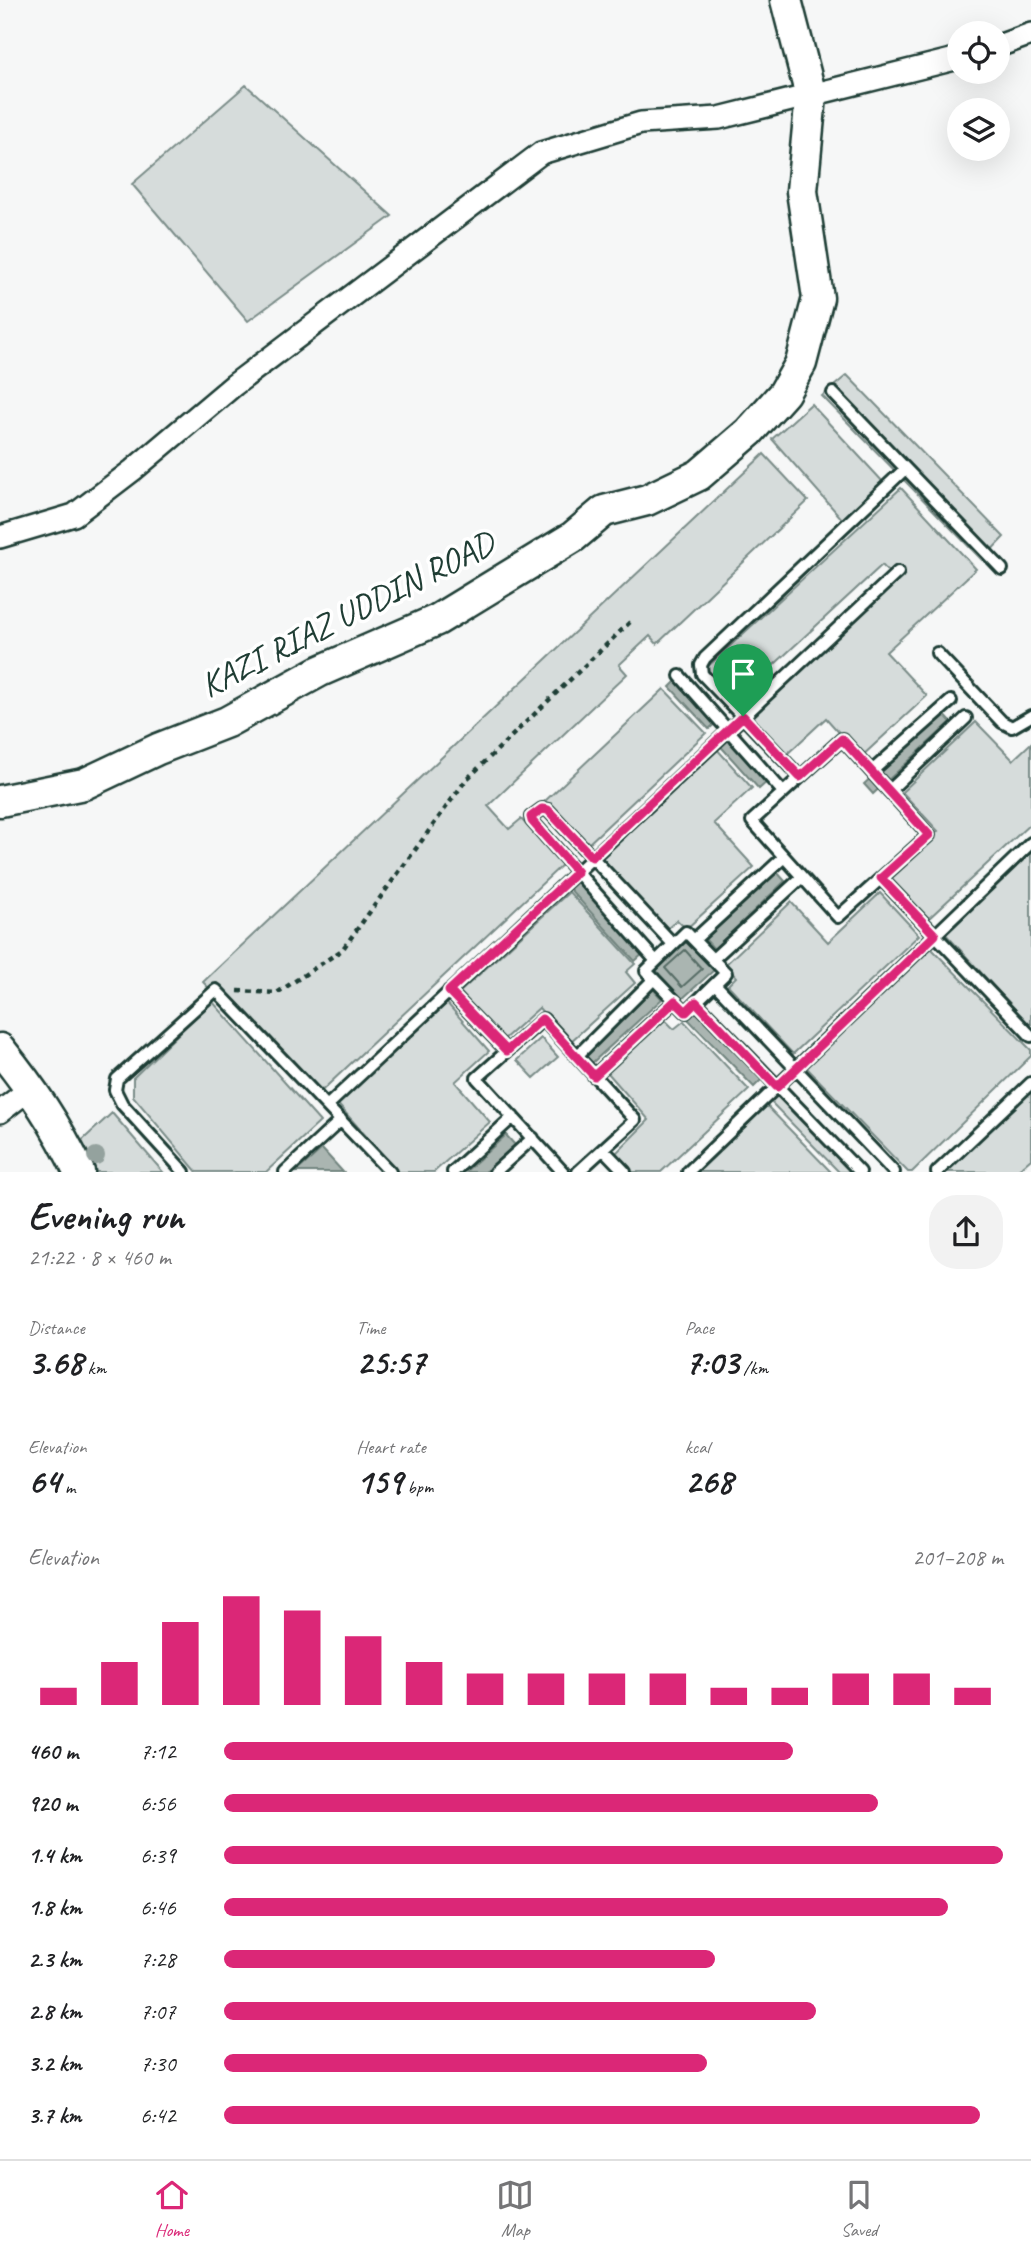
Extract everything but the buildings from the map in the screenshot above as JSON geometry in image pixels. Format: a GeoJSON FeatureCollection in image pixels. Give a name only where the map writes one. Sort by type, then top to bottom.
{"type":"FeatureCollection","features":[{"type":"Feature","properties":{"kind":"street","name":"KAZI RIAZ UDDIN ROAD"},"geometry":{"type":"LineString","coordinates":[[0,801],[84,784],[158,749],[227,722],[320,671],[437,620],[573,537],[604,511],[647,500],[699,475],[739,440],[784,393],[801,363],[818,298],[802,191],[811,96],[786,0]]}},
{"type":"Feature","properties":{"kind":"street"},"geometry":{"type":"LineString","coordinates":[[1010,42],[1031,34]]}},
{"type":"Feature","properties":{"kind":"street"},"geometry":{"type":"LineString","coordinates":[[0,537],[74,515],[255,369],[541,153],[641,123],[719,118],[947,61]]}},
{"type":"Feature","properties":{"kind":"street"},"geometry":{"type":"LineString","coordinates":[[0,1049],[31,1088],[61,1133],[79,1172]]}},
{"type":"Feature","properties":{"kind":"street"},"geometry":{"type":"LineString","coordinates":[[0,1112],[31,1088]]}},
{"type":"Feature","properties":{"kind":"lane"},"geometry":{"type":"LineString","coordinates":[[833,393],[1002,569]]}},
{"type":"Feature","properties":{"kind":"lane"},"geometry":{"type":"LineString","coordinates":[[800,777],[702,674],[701,665],[905,469]]}},
{"type":"Feature","properties":{"kind":"lane"},"geometry":{"type":"LineString","coordinates":[[327,1106],[898,572]]}},
{"type":"Feature","properties":{"kind":"lane"},"geometry":{"type":"LineString","coordinates":[[937,653],[1002,722],[1012,727],[1031,716]]}},
{"type":"Feature","properties":{"kind":"lane"},"geometry":{"type":"LineString","coordinates":[[680,676],[783,792]]}},
{"type":"Feature","properties":{"kind":"lane"},"geometry":{"type":"LineString","coordinates":[[872,771],[951,701]]}},
{"type":"Feature","properties":{"kind":"lane"},"geometry":{"type":"LineString","coordinates":[[889,791],[966,718]]}},
{"type":"Feature","properties":{"kind":"lane"},"geometry":{"type":"LineString","coordinates":[[842,739],[872,771],[929,835],[838,917],[751,821],[842,739]]}},
{"type":"Feature","properties":{"kind":"lane"},"geometry":{"type":"LineString","coordinates":[[656,961],[531,817],[542,809],[548,810],[673,944]]}},
{"type":"Feature","properties":{"kind":"lane"},"geometry":{"type":"LineString","coordinates":[[688,1172],[1031,843]]}},
{"type":"Feature","properties":{"kind":"lane"},"geometry":{"type":"LineString","coordinates":[[694,940],[784,857]]}},
{"type":"Feature","properties":{"kind":"lane"},"geometry":{"type":"LineString","coordinates":[[713,959],[802,877]]}},
{"type":"Feature","properties":{"kind":"lane"},"geometry":{"type":"LineString","coordinates":[[881,878],[1031,1036]]}},
{"type":"Feature","properties":{"kind":"lane"},"geometry":{"type":"LineString","coordinates":[[686,932],[694,940],[726,973],[686,1012],[646,971],[686,932]]}},
{"type":"Feature","properties":{"kind":"lane"},"geometry":{"type":"LineString","coordinates":[[577,1056],[654,979]]}},
{"type":"Feature","properties":{"kind":"lane"},"geometry":{"type":"LineString","coordinates":[[715,984],[894,1172]]}},
{"type":"Feature","properties":{"kind":"lane"},"geometry":{"type":"LineString","coordinates":[[184,1172],[122,1104],[115,1090],[117,1079],[216,990],[390,1172]]}},
{"type":"Feature","properties":{"kind":"lane"},"geometry":{"type":"LineString","coordinates":[[449,991],[507,1051]]}},
{"type":"Feature","properties":{"kind":"lane"},"geometry":{"type":"LineString","coordinates":[[594,1076],[675,1001]]}},
{"type":"Feature","properties":{"kind":"lane"},"geometry":{"type":"LineString","coordinates":[[696,1002],[860,1172]]}},
{"type":"Feature","properties":{"kind":"lane"},"geometry":{"type":"LineString","coordinates":[[563,1172],[477,1078],[542,1019],[635,1120],[578,1172]]}},
{"type":"Feature","properties":{"kind":"lane"},"geometry":{"type":"LineString","coordinates":[[937,1172],[1031,1083]]}},
{"type":"Feature","properties":{"kind":"lane"},"geometry":{"type":"LineString","coordinates":[[453,1172],[513,1117]]}},
{"type":"Feature","properties":{"kind":"lane"},"geometry":{"type":"LineString","coordinates":[[285,1172],[341,1121]]}},
{"type":"Feature","properties":{"kind":"lane"},"geometry":{"type":"LineString","coordinates":[[495,1172],[533,1138]]}},
{"type":"Feature","properties":{"kind":"lane"},"geometry":{"type":"LineString","coordinates":[[603,1149],[625,1172]]}},
{"type":"Feature","properties":{"kind":"path"},"geometry":{"type":"LineString","coordinates":[[216,990],[277,993],[342,950],[466,780],[630,622]]}},
{"type":"Feature","properties":{"kind":"shaded area"},"geometry":{"type":"Polygon","coordinates":[[[246,85],[392,216],[248,321],[132,184],[246,85]]]}},
{"type":"Feature","properties":{"kind":"shaded area"},"geometry":{"type":"Polygon","coordinates":[[[847,375],[1004,537],[982,560],[822,396],[847,375]]]}},
{"type":"Feature","properties":{"kind":"shaded area"},"geometry":{"type":"Polygon","coordinates":[[[811,404],[884,483],[843,520],[772,439],[811,404]]]}},
{"type":"Feature","properties":{"kind":"shaded area"},"geometry":{"type":"Polygon","coordinates":[[[764,454],[808,501],[657,644],[650,636],[619,665],[627,674],[488,806],[509,829],[521,819],[563,864],[313,1099],[203,982],[764,454]]]}},
{"type":"Feature","properties":{"kind":"shaded area"},"geometry":{"type":"Polygon","coordinates":[[[901,488],[976,569],[886,652],[927,696],[861,757],[826,718],[786,755],[749,716],[896,580],[882,565],[735,701],[705,669],[901,488]]]}},
{"type":"Feature","properties":{"kind":"shaded area"},"geometry":{"type":"Polygon","coordinates":[[[664,689],[706,733],[587,845],[545,801],[664,689]]]}},
{"type":"Feature","properties":{"kind":"shaded area"},"geometry":{"type":"Polygon","coordinates":[[[976,722],[1013,760],[1031,743],[1031,823],[927,920],[888,879],[938,831],[902,792],[976,722]]]}},
{"type":"Feature","properties":{"kind":"shaded area"},"geometry":{"type":"Polygon","coordinates":[[[715,747],[752,788],[714,823],[754,867],[686,929],[677,920],[666,930],[598,854],[715,747]]]}},
{"type":"Feature","properties":{"kind":"shaded area"},"geometry":{"type":"Polygon","coordinates":[[[1031,845],[1031,1027],[941,929],[1031,845]]]}},
{"type":"Feature","properties":{"kind":"shaded area"},"geometry":{"type":"Polygon","coordinates":[[[569,892],[635,964],[626,972],[635,983],[570,1042],[539,1008],[503,1040],[460,992],[569,892]]]}},
{"type":"Feature","properties":{"kind":"shaded area"},"geometry":{"type":"Polygon","coordinates":[[[880,893],[919,935],[793,1054],[728,985],[736,977],[725,965],[791,902],[828,942],[880,893]]]}},
{"type":"Feature","properties":{"kind":"shaded area"},"geometry":{"type":"Polygon","coordinates":[[[928,945],[1031,1050],[1031,1056],[912,1172],[908,1172],[804,1065],[928,945]]]}},
{"type":"Feature","properties":{"kind":"shaded area"},"geometry":{"type":"Polygon","coordinates":[[[212,1001],[320,1122],[266,1172],[197,1172],[133,1096],[133,1078],[212,1001]]]}},
{"type":"Feature","properties":{"kind":"shaded area"},"geometry":{"type":"Polygon","coordinates":[[[446,1002],[489,1051],[455,1082],[490,1122],[434,1172],[398,1172],[334,1100],[446,1002]]]}},
{"type":"Feature","properties":{"kind":"shaded area"},"geometry":{"type":"Polygon","coordinates":[[[665,1020],[674,1029],[684,1021],[749,1090],[661,1172],[626,1172],[612,1157],[649,1120],[608,1073],[665,1020]]]}},
{"type":"Feature","properties":{"kind":"shaded area"},"geometry":{"type":"Polygon","coordinates":[[[541,1038],[558,1057],[534,1078],[517,1060],[541,1038]]]}},
{"type":"Feature","properties":{"kind":"shaded area"},"geometry":{"type":"Polygon","coordinates":[[[773,1088],[855,1172],[839,1172],[765,1096],[773,1088]]]}},
{"type":"Feature","properties":{"kind":"shaded area"},"geometry":{"type":"Polygon","coordinates":[[[1031,1088],[1031,1159],[1016,1172],[939,1172],[1031,1088]]]}},
{"type":"Feature","properties":{"kind":"shaded area"},"geometry":{"type":"Polygon","coordinates":[[[765,1104],[831,1172],[694,1172],[765,1104]]]}},
{"type":"Feature","properties":{"kind":"shaded area"},"geometry":{"type":"Polygon","coordinates":[[[112,1113],[163,1172],[86,1172],[75,1147],[112,1113]]]}},
{"type":"Feature","properties":{"kind":"water"},"geometry":{"type":"Polygon","coordinates":[[[679,678],[718,721],[709,729],[670,687],[679,678]]]}},
{"type":"Feature","properties":{"kind":"water"},"geometry":{"type":"Polygon","coordinates":[[[942,712],[951,722],[873,794],[864,784],[942,712]]]}},
{"type":"Feature","properties":{"kind":"water"},"geometry":{"type":"Polygon","coordinates":[[[724,732],[768,781],[759,789],[715,740],[724,732]]]}},
{"type":"Feature","properties":{"kind":"water"},"geometry":{"type":"Polygon","coordinates":[[[776,871],[785,881],[714,949],[705,939],[776,871]]]}},
{"type":"Feature","properties":{"kind":"water"},"geometry":{"type":"Polygon","coordinates":[[[576,878],[644,953],[635,961],[567,886],[576,878]]]}},
{"type":"Feature","properties":{"kind":"water"},"geometry":{"type":"Polygon","coordinates":[[[685,939],[714,970],[682,999],[654,968],[685,939]]]}},
{"type":"Feature","properties":{"kind":"water"},"geometry":{"type":"Polygon","coordinates":[[[653,989],[662,999],[592,1063],[583,1053],[653,989]]]}},
{"type":"Feature","properties":{"kind":"water"},"geometry":{"type":"Polygon","coordinates":[[[693,1008],[762,1079],[754,1087],[685,1016],[693,1008]]]}},
{"type":"Feature","properties":{"kind":"water"},"geometry":{"type":"Polygon","coordinates":[[[506,1135],[515,1145],[485,1172],[465,1172],[506,1135]]]}},
{"type":"Feature","properties":{"kind":"water"},"geometry":{"type":"Polygon","coordinates":[[[322,1149],[343,1172],[296,1172],[322,1149]]]}},
{"type":"Feature","properties":{"kind":"route"},"geometry":{"type":"LineString","coordinates":[[743,716],[800,777],[842,739],[929,835],[881,878],[935,935],[777,1087],[696,1002],[686,1012],[675,1001],[594,1076],[542,1019],[507,1051],[449,991],[577,872],[531,817],[542,809],[548,810],[592,857],[743,716]]}}]}
